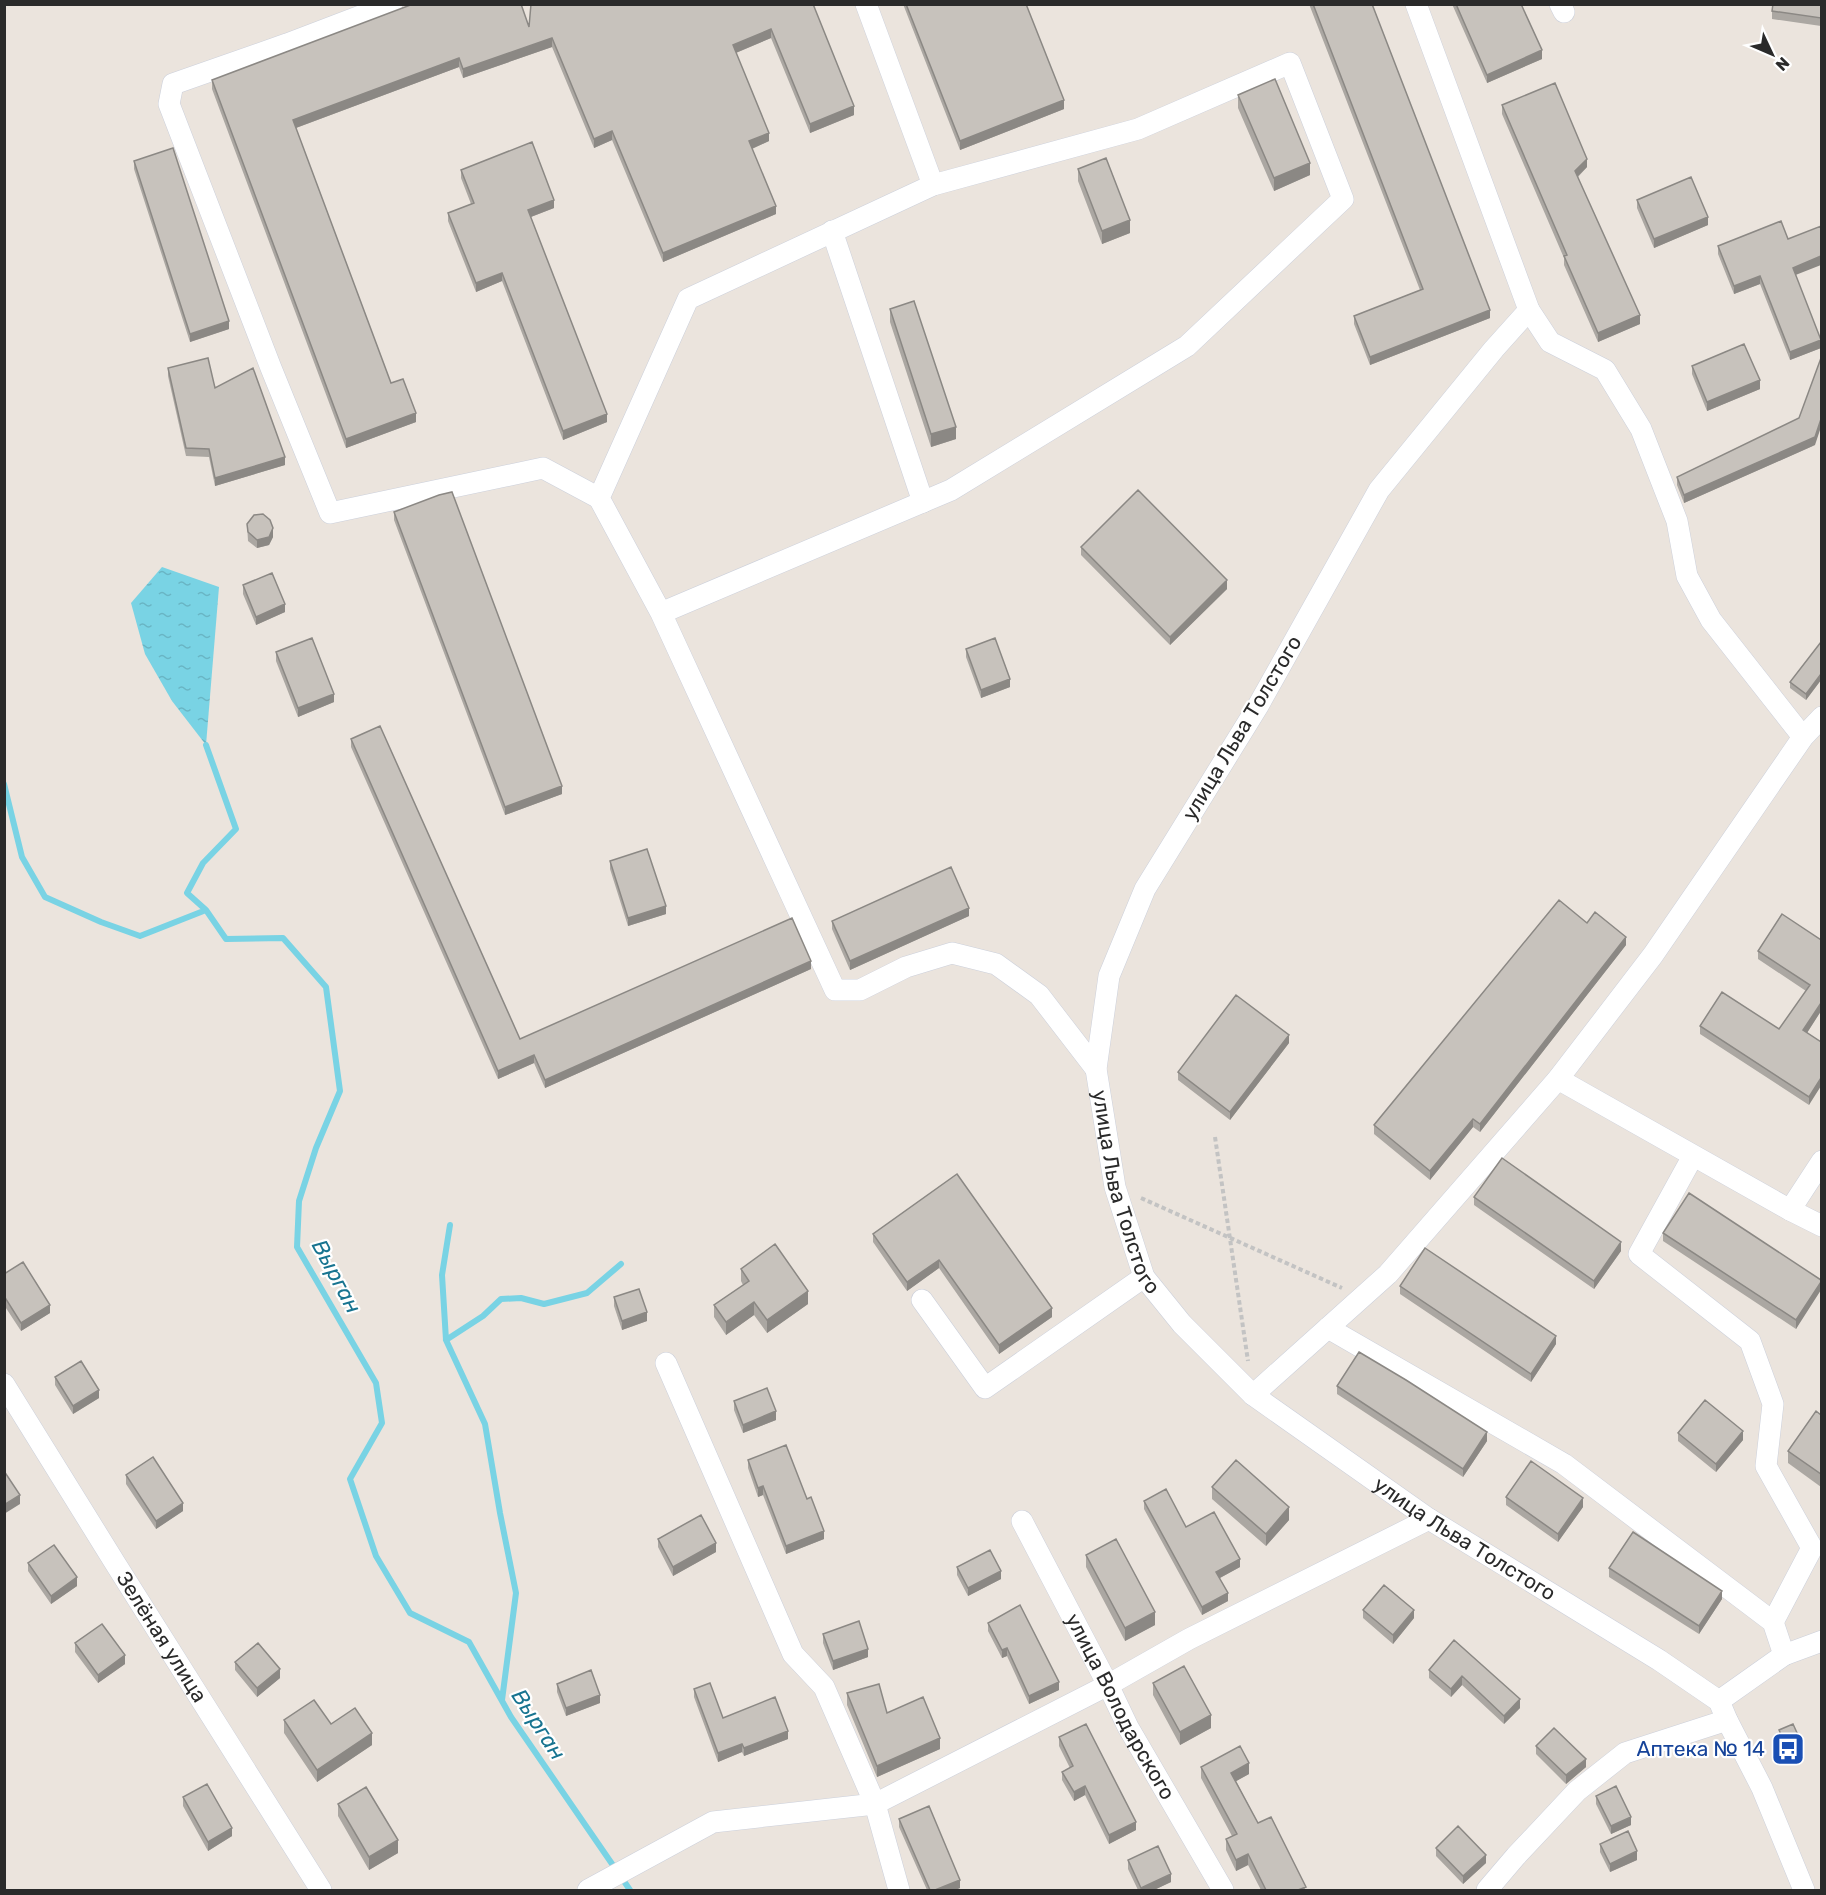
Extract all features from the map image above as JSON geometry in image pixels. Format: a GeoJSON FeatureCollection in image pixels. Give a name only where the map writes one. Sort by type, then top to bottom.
{"type":"FeatureCollection","features":[{"type":"Feature","properties":{"kind":"street"},"geometry":{"type":"LineString","coordinates":[[392,4],[286,45],[173,84],[170,104],[271,369],[330,513],[543,468],[599,498],[661,613],[835,990],[860,990],[906,968],[952,953],[996,964],[1039,995],[1096,1069]]}},
{"type":"Feature","properties":{"kind":"street"},"geometry":{"type":"LineString","coordinates":[[866,4],[933,185]]}},
{"type":"Feature","properties":{"kind":"street"},"geometry":{"type":"LineString","coordinates":[[1416,4],[1529,310],[1550,342],[1605,370],[1641,429],[1677,521],[1687,576],[1711,620],[1803,737]]}},
{"type":"Feature","properties":{"kind":"street"},"geometry":{"type":"LineString","coordinates":[[599,498],[688,299],[933,185],[1138,129],[1290,63],[1342,199],[1187,346],[951,490],[661,613]]}},
{"type":"Feature","properties":{"kind":"street"},"geometry":{"type":"LineString","coordinates":[[832,231],[923,502]]}},
{"type":"Feature","properties":{"kind":"street","name":"улица Льва Толстого"},"geometry":{"type":"LineString","coordinates":[[1529,310],[1379,490],[1258,706],[1145,889],[1109,976],[1096,1069],[1115,1187],[1144,1276],[1182,1324],[1253,1395],[1429,1519],[1659,1660],[1719,1701]]}},
{"type":"Feature","properties":{"kind":"street"},"geometry":{"type":"LineString","coordinates":[[1253,1395],[1388,1274],[1558,1079],[1653,955],[1803,737],[1821,717]]}},
{"type":"Feature","properties":{"kind":"street"},"geometry":{"type":"LineString","coordinates":[[1558,1079],[1821,1226]]}},
{"type":"Feature","properties":{"kind":"street"},"geometry":{"type":"LineString","coordinates":[[1693,1156],[1639,1254],[1750,1341],[1773,1404],[1766,1466],[1812,1548],[1773,1622]]}},
{"type":"Feature","properties":{"kind":"street"},"geometry":{"type":"LineString","coordinates":[[1790,1210],[1821,1161]]}},
{"type":"Feature","properties":{"kind":"street"},"geometry":{"type":"LineString","coordinates":[[922,1300],[985,1388],[1144,1276]]}},
{"type":"Feature","properties":{"kind":"street"},"geometry":{"type":"LineString","coordinates":[[1328,1328],[1564,1464],[1773,1622],[1784,1654]]}},
{"type":"Feature","properties":{"kind":"street"},"geometry":{"type":"LineString","coordinates":[[666,1363],[793,1654],[824,1688],[874,1804],[899,1890]]}},
{"type":"Feature","properties":{"kind":"street","name":"Зелёная улица"},"geometry":{"type":"LineString","coordinates":[[4,1384],[11,1406],[115,1563],[321,1890]]}},
{"type":"Feature","properties":{"kind":"street"},"geometry":{"type":"LineString","coordinates":[[597,1885],[713,1822],[874,1804],[1108,1685],[1189,1639],[1429,1519]]}},
{"type":"Feature","properties":{"kind":"street","name":"улица Володарского"},"geometry":{"type":"LineString","coordinates":[[1022,1521],[1128,1727],[1223,1890]]}},
{"type":"Feature","properties":{"kind":"street"},"geometry":{"type":"LineString","coordinates":[[1804,1890],[1762,1788],[1726,1720],[1719,1701],[1784,1654],[1821,1641]]}},
{"type":"Feature","properties":{"kind":"street"},"geometry":{"type":"LineString","coordinates":[[1487,1890],[1577,1791],[1625,1754],[1726,1720]]}},
{"type":"Feature","properties":{"kind":"path"},"geometry":{"type":"LineString","coordinates":[[1215,1137],[1248,1361]]}},
{"type":"Feature","properties":{"kind":"path"},"geometry":{"type":"LineString","coordinates":[[1115,1187],[1362,1297]]}},
{"type":"Feature","properties":{"kind":"water"},"geometry":{"type":"Polygon","coordinates":[[[162,567],[219,587],[206,745],[172,701],[145,654],[131,603],[162,567]]]}},
{"type":"Feature","properties":{"kind":"building"},"geometry":{"type":"Polygon","coordinates":[[[413,4],[521,4],[529,27],[531,4],[813,4],[854,106],[810,124],[771,29],[733,45],[769,133],[749,141],[776,206],[663,253],[612,131],[594,139],[552,38],[463,69],[459,58],[293,120],[391,383],[403,379],[416,413],[346,439],[212,80],[413,4]]]}},
{"type":"Feature","properties":{"kind":"building"},"geometry":{"type":"Polygon","coordinates":[[[906,4],[1026,4],[1064,100],[960,141],[906,4]]]}},
{"type":"Feature","properties":{"kind":"building"},"geometry":{"type":"Polygon","coordinates":[[[1313,4],[1372,4],[1490,310],[1370,357],[1354,316],[1423,289],[1313,4]]]}},
{"type":"Feature","properties":{"kind":"building"},"geometry":{"type":"Polygon","coordinates":[[[1456,4],[1521,4],[1542,50],[1487,75],[1456,4]]]}},
{"type":"Feature","properties":{"kind":"building"},"geometry":{"type":"Polygon","coordinates":[[[1773,4],[1821,4],[1821,18],[1772,11],[1773,4]]]}},
{"type":"Feature","properties":{"kind":"building"},"geometry":{"type":"Polygon","coordinates":[[[1275,79],[1310,163],[1274,178],[1238,95],[1275,79]]]}},
{"type":"Feature","properties":{"kind":"building"},"geometry":{"type":"Polygon","coordinates":[[[1555,83],[1587,159],[1575,171],[1640,315],[1598,333],[1502,105],[1555,83]]]}},
{"type":"Feature","properties":{"kind":"building"},"geometry":{"type":"Polygon","coordinates":[[[532,142],[554,200],[528,210],[607,414],[563,431],[502,273],[476,283],[448,213],[474,203],[461,170],[532,142]]]}},
{"type":"Feature","properties":{"kind":"building"},"geometry":{"type":"Polygon","coordinates":[[[173,148],[229,321],[190,334],[134,161],[173,148]]]}},
{"type":"Feature","properties":{"kind":"building"},"geometry":{"type":"Polygon","coordinates":[[[1106,158],[1130,220],[1102,231],[1078,169],[1106,158]]]}},
{"type":"Feature","properties":{"kind":"building"},"geometry":{"type":"Polygon","coordinates":[[[1691,177],[1708,217],[1654,239],[1637,200],[1691,177]]]}},
{"type":"Feature","properties":{"kind":"building"},"geometry":{"type":"Polygon","coordinates":[[[1781,221],[1788,239],[1821,226],[1821,256],[1793,268],[1821,340],[1790,352],[1760,276],[1734,286],[1718,246],[1781,221]]]}},
{"type":"Feature","properties":{"kind":"building"},"geometry":{"type":"Polygon","coordinates":[[[914,301],[956,427],[931,434],[890,309],[914,301]]]}},
{"type":"Feature","properties":{"kind":"building"},"geometry":{"type":"Polygon","coordinates":[[[1744,344],[1760,380],[1707,402],[1692,366],[1744,344]]]}},
{"type":"Feature","properties":{"kind":"building"},"geometry":{"type":"Polygon","coordinates":[[[208,358],[215,388],[253,368],[285,457],[215,478],[209,449],[186,448],[168,368],[208,358]]]}},
{"type":"Feature","properties":{"kind":"building"},"geometry":{"type":"Polygon","coordinates":[[[1821,358],[1821,419],[1815,437],[1684,495],[1677,477],[1799,418],[1821,358]]]}},
{"type":"Feature","properties":{"kind":"building"},"geometry":{"type":"Polygon","coordinates":[[[1138,490],[1227,580],[1170,637],[1081,547],[1138,490]]]}},
{"type":"Feature","properties":{"kind":"building"},"geometry":{"type":"Polygon","coordinates":[[[452,492],[562,786],[505,807],[394,512],[452,492]]]}},
{"type":"Feature","properties":{"kind":"building"},"geometry":{"type":"Polygon","coordinates":[[[263,514],[270,520],[273,528],[269,537],[257,540],[248,532],[247,524],[254,515],[263,514]]]}},
{"type":"Feature","properties":{"kind":"building"},"geometry":{"type":"Polygon","coordinates":[[[272,573],[285,604],[256,617],[243,585],[272,573]]]}},
{"type":"Feature","properties":{"kind":"building"},"geometry":{"type":"Polygon","coordinates":[[[312,638],[334,694],[298,708],[276,652],[312,638]]]}},
{"type":"Feature","properties":{"kind":"building"},"geometry":{"type":"Polygon","coordinates":[[[995,638],[1010,679],[981,690],[966,649],[995,638]]]}},
{"type":"Feature","properties":{"kind":"building"},"geometry":{"type":"Polygon","coordinates":[[[1821,642],[1821,674],[1806,694],[1790,682],[1821,642]]]}},
{"type":"Feature","properties":{"kind":"building"},"geometry":{"type":"Polygon","coordinates":[[[380,726],[520,1039],[792,918],[811,961],[545,1080],[534,1055],[498,1071],[351,739],[380,726]]]}},
{"type":"Feature","properties":{"kind":"building"},"geometry":{"type":"Polygon","coordinates":[[[647,849],[666,906],[628,918],[610,861],[647,849]]]}},
{"type":"Feature","properties":{"kind":"building"},"geometry":{"type":"Polygon","coordinates":[[[951,867],[969,908],[850,961],[832,921],[951,867]]]}},
{"type":"Feature","properties":{"kind":"building"},"geometry":{"type":"Polygon","coordinates":[[[1559,900],[1587,923],[1595,912],[1626,937],[1480,1124],[1473,1119],[1430,1171],[1374,1125],[1559,900]]]}},
{"type":"Feature","properties":{"kind":"building"},"geometry":{"type":"Polygon","coordinates":[[[1782,914],[1821,940],[1821,1003],[1803,1030],[1821,1042],[1821,1078],[1809,1097],[1700,1026],[1722,992],[1779,1029],[1810,985],[1758,951],[1782,914]]]}},
{"type":"Feature","properties":{"kind":"building"},"geometry":{"type":"Polygon","coordinates":[[[1236,995],[1289,1035],[1230,1112],[1178,1072],[1236,995]]]}},
{"type":"Feature","properties":{"kind":"building"},"geometry":{"type":"Polygon","coordinates":[[[1502,1158],[1621,1242],[1594,1281],[1474,1197],[1502,1158]]]}},
{"type":"Feature","properties":{"kind":"building"},"geometry":{"type":"Polygon","coordinates":[[[957,1174],[1052,1308],[999,1345],[939,1260],[907,1282],[873,1234],[957,1174]]]}},
{"type":"Feature","properties":{"kind":"building"},"geometry":{"type":"Polygon","coordinates":[[[1689,1193],[1821,1280],[1796,1320],[1663,1233],[1689,1193]]]}},
{"type":"Feature","properties":{"kind":"building"},"geometry":{"type":"Polygon","coordinates":[[[775,1244],[808,1291],[767,1320],[754,1302],[726,1322],[714,1305],[749,1281],[741,1269],[775,1244]]]}},
{"type":"Feature","properties":{"kind":"building"},"geometry":{"type":"Polygon","coordinates":[[[1425,1248],[1556,1336],[1531,1374],[1400,1286],[1425,1248]]]}},
{"type":"Feature","properties":{"kind":"building"},"geometry":{"type":"Polygon","coordinates":[[[23,1262],[50,1305],[21,1323],[4,1296],[4,1274],[23,1262]]]}},
{"type":"Feature","properties":{"kind":"building"},"geometry":{"type":"Polygon","coordinates":[[[639,1289],[647,1312],[622,1321],[614,1297],[639,1289]]]}},
{"type":"Feature","properties":{"kind":"building"},"geometry":{"type":"Polygon","coordinates":[[[1359,1352],[1487,1432],[1463,1469],[1337,1386],[1359,1352]]]}},
{"type":"Feature","properties":{"kind":"building"},"geometry":{"type":"Polygon","coordinates":[[[81,1361],[99,1390],[73,1406],[55,1377],[81,1361]]]}},
{"type":"Feature","properties":{"kind":"building"},"geometry":{"type":"Polygon","coordinates":[[[767,1388],[776,1411],[743,1425],[734,1401],[767,1388]]]}},
{"type":"Feature","properties":{"kind":"building"},"geometry":{"type":"Polygon","coordinates":[[[1705,1400],[1743,1431],[1716,1464],[1678,1433],[1705,1400]]]}},
{"type":"Feature","properties":{"kind":"building"},"geometry":{"type":"Polygon","coordinates":[[[1816,1411],[1821,1415],[1821,1474],[1788,1451],[1816,1411]]]}},
{"type":"Feature","properties":{"kind":"building"},"geometry":{"type":"Polygon","coordinates":[[[786,1445],[807,1499],[811,1497],[824,1531],[786,1546],[763,1486],[758,1488],[748,1460],[786,1445]]]}},
{"type":"Feature","properties":{"kind":"building"},"geometry":{"type":"Polygon","coordinates":[[[153,1457],[183,1503],[156,1521],[126,1475],[153,1457]]]}},
{"type":"Feature","properties":{"kind":"building"},"geometry":{"type":"Polygon","coordinates":[[[1236,1460],[1289,1507],[1266,1534],[1212,1487],[1236,1460]]]}},
{"type":"Feature","properties":{"kind":"building"},"geometry":{"type":"Polygon","coordinates":[[[1531,1461],[1583,1498],[1558,1534],[1506,1497],[1531,1461]]]}},
{"type":"Feature","properties":{"kind":"building"},"geometry":{"type":"Polygon","coordinates":[[[4,1471],[20,1495],[4,1505],[4,1471]]]}},
{"type":"Feature","properties":{"kind":"building"},"geometry":{"type":"Polygon","coordinates":[[[1166,1489],[1186,1527],[1214,1512],[1240,1559],[1216,1572],[1228,1593],[1202,1607],[1144,1501],[1166,1489]]]}},
{"type":"Feature","properties":{"kind":"building"},"geometry":{"type":"Polygon","coordinates":[[[701,1515],[716,1543],[673,1567],[658,1539],[701,1515]]]}},
{"type":"Feature","properties":{"kind":"building"},"geometry":{"type":"Polygon","coordinates":[[[1633,1532],[1722,1591],[1699,1626],[1609,1568],[1633,1532]]]}},
{"type":"Feature","properties":{"kind":"building"},"geometry":{"type":"Polygon","coordinates":[[[1116,1539],[1155,1612],[1125,1628],[1086,1555],[1116,1539]]]}},
{"type":"Feature","properties":{"kind":"building"},"geometry":{"type":"Polygon","coordinates":[[[54,1545],[77,1577],[51,1596],[28,1563],[54,1545]]]}},
{"type":"Feature","properties":{"kind":"building"},"geometry":{"type":"Polygon","coordinates":[[[990,1550],[1001,1571],[968,1588],[957,1567],[990,1550]]]}},
{"type":"Feature","properties":{"kind":"building"},"geometry":{"type":"Polygon","coordinates":[[[1384,1585],[1414,1610],[1393,1635],[1363,1610],[1384,1585]]]}},
{"type":"Feature","properties":{"kind":"building"},"geometry":{"type":"Polygon","coordinates":[[[1020,1605],[1059,1682],[1029,1696],[1007,1648],[1002,1650],[988,1623],[1020,1605]]]}},
{"type":"Feature","properties":{"kind":"building"},"geometry":{"type":"Polygon","coordinates":[[[859,1621],[868,1649],[833,1661],[823,1634],[859,1621]]]}},
{"type":"Feature","properties":{"kind":"building"},"geometry":{"type":"Polygon","coordinates":[[[102,1624],[125,1655],[98,1675],[75,1643],[102,1624]]]}},
{"type":"Feature","properties":{"kind":"building"},"geometry":{"type":"Polygon","coordinates":[[[1454,1640],[1520,1699],[1504,1716],[1462,1676],[1451,1689],[1429,1670],[1454,1640]]]}},
{"type":"Feature","properties":{"kind":"building"},"geometry":{"type":"Polygon","coordinates":[[[258,1643],[280,1669],[257,1688],[235,1662],[258,1643]]]}},
{"type":"Feature","properties":{"kind":"building"},"geometry":{"type":"Polygon","coordinates":[[[1184,1666],[1211,1715],[1180,1732],[1153,1683],[1184,1666]]]}},
{"type":"Feature","properties":{"kind":"building"},"geometry":{"type":"Polygon","coordinates":[[[591,1670],[600,1695],[566,1708],[557,1684],[591,1670]]]}},
{"type":"Feature","properties":{"kind":"building"},"geometry":{"type":"Polygon","coordinates":[[[710,1683],[723,1718],[775,1697],[788,1731],[744,1748],[742,1744],[718,1753],[694,1689],[710,1683]]]}},
{"type":"Feature","properties":{"kind":"building"},"geometry":{"type":"Polygon","coordinates":[[[879,1684],[887,1713],[923,1697],[940,1738],[877,1766],[847,1693],[879,1684]]]}},
{"type":"Feature","properties":{"kind":"building"},"geometry":{"type":"Polygon","coordinates":[[[314,1700],[331,1724],[355,1708],[372,1733],[317,1770],[284,1720],[314,1700]]]}},
{"type":"Feature","properties":{"kind":"building"},"geometry":{"type":"Polygon","coordinates":[[[1086,1724],[1136,1822],[1109,1835],[1085,1786],[1074,1792],[1062,1772],[1073,1766],[1059,1737],[1086,1724]]]}},
{"type":"Feature","properties":{"kind":"building"},"geometry":{"type":"Polygon","coordinates":[[[1793,1724],[1803,1746],[1789,1752],[1779,1730],[1793,1724]]]}},
{"type":"Feature","properties":{"kind":"building"},"geometry":{"type":"Polygon","coordinates":[[[1554,1728],[1586,1759],[1566,1775],[1536,1746],[1554,1728]]]}},
{"type":"Feature","properties":{"kind":"building"},"geometry":{"type":"Polygon","coordinates":[[[1240,1746],[1249,1763],[1231,1773],[1258,1823],[1271,1817],[1306,1887],[1298,1890],[1266,1890],[1248,1854],[1236,1860],[1226,1839],[1237,1834],[1201,1767],[1240,1746]]]}},
{"type":"Feature","properties":{"kind":"building"},"geometry":{"type":"Polygon","coordinates":[[[207,1784],[232,1828],[208,1842],[183,1797],[207,1784]]]}},
{"type":"Feature","properties":{"kind":"building"},"geometry":{"type":"Polygon","coordinates":[[[1616,1786],[1631,1817],[1611,1826],[1596,1796],[1616,1786]]]}},
{"type":"Feature","properties":{"kind":"building"},"geometry":{"type":"Polygon","coordinates":[[[366,1787],[398,1840],[369,1857],[338,1804],[366,1787]]]}},
{"type":"Feature","properties":{"kind":"building"},"geometry":{"type":"Polygon","coordinates":[[[929,1806],[960,1880],[935,1890],[930,1890],[899,1819],[929,1806]]]}},
{"type":"Feature","properties":{"kind":"building"},"geometry":{"type":"Polygon","coordinates":[[[1458,1826],[1486,1855],[1463,1876],[1436,1848],[1458,1826]]]}},
{"type":"Feature","properties":{"kind":"building"},"geometry":{"type":"Polygon","coordinates":[[[1628,1831],[1637,1851],[1610,1864],[1600,1844],[1628,1831]]]}},
{"type":"Feature","properties":{"kind":"building"},"geometry":{"type":"Polygon","coordinates":[[[1158,1846],[1171,1874],[1141,1888],[1128,1860],[1158,1846]]]}},
{"type":"Feature","properties":{"kind":"waterway"},"geometry":{"type":"LineString","coordinates":[[206,745],[236,829],[203,863],[187,893],[206,910]]}},
{"type":"Feature","properties":{"kind":"waterway","name":"Вырган"},"geometry":{"type":"LineString","coordinates":[[4,784],[22,857],[45,897],[101,922],[140,936],[206,910],[226,939],[283,938],[326,987],[340,1091],[316,1148],[299,1201],[297,1247],[376,1383],[382,1423],[350,1479],[376,1556],[410,1613],[469,1642],[511,1717],[630,1890]]}},
{"type":"Feature","properties":{"kind":"waterway"},"geometry":{"type":"LineString","coordinates":[[450,1225],[442,1275],[446,1340],[485,1424],[516,1593],[502,1700]]}},
{"type":"Feature","properties":{"kind":"waterway"},"geometry":{"type":"LineString","coordinates":[[446,1340],[483,1316],[501,1299],[521,1298],[544,1304],[587,1293],[621,1264]]}},
{"type":"Feature","properties":{"kind":"place","name":"Аптека № 14"},"geometry":{"type":"Point","coordinates":[1788,1749]}}]}
